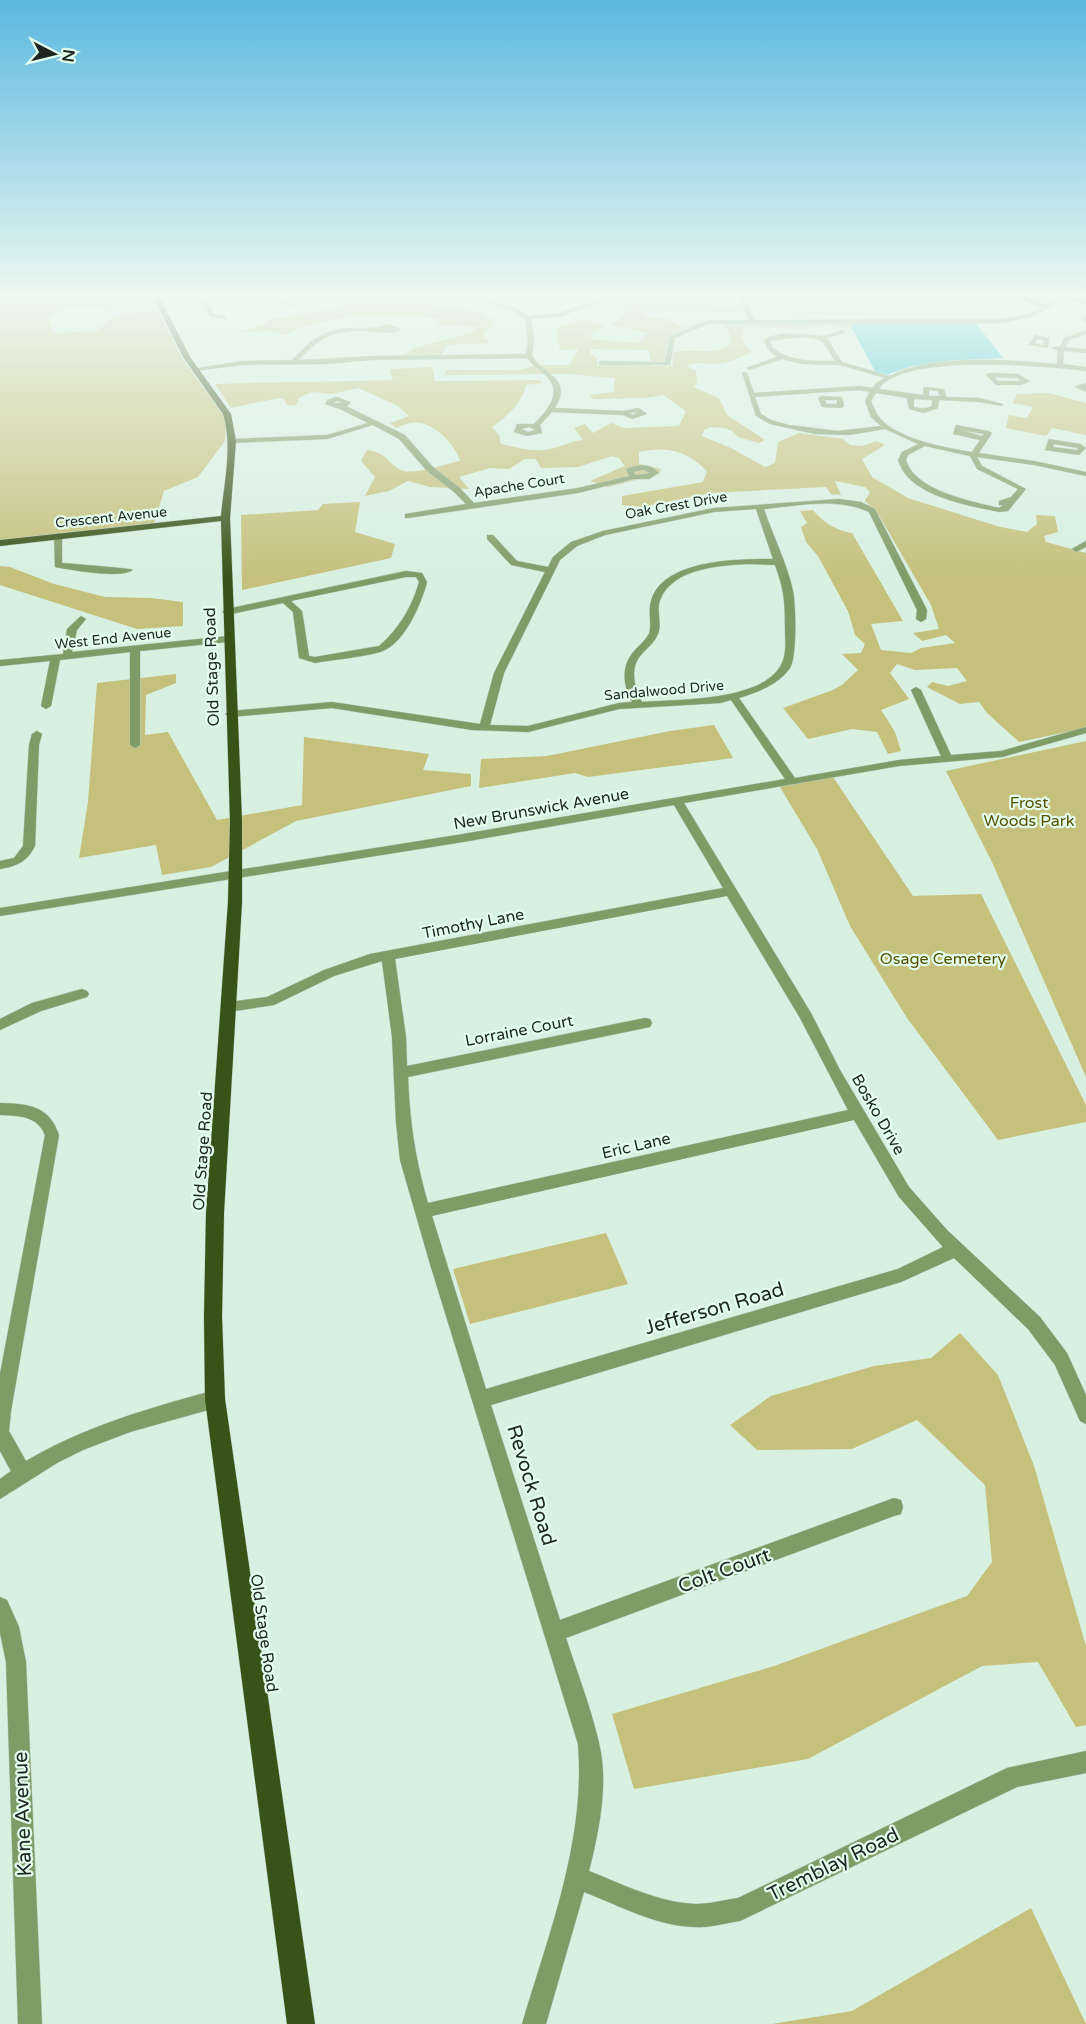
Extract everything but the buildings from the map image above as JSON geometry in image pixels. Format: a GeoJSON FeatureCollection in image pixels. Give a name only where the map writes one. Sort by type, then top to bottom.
{"type":"FeatureCollection","features":[{"type":"Feature","properties":{"kind":"main road","name":"Old Stage Road"},"geometry":{"type":"LineString","coordinates":[[210,390],[227,414],[232,441],[225,518],[230,714],[236,821],[229,1007],[215,1213],[213,1317],[215,1399],[301,2024]]}},
{"type":"Feature","properties":{"kind":"main road","name":"Crescent Avenue"},"geometry":{"type":"LineString","coordinates":[[0,543],[225,518]]}},
{"type":"Feature","properties":{"kind":"street"},"geometry":{"type":"LineString","coordinates":[[536,426],[551,410],[559,396],[558,390]]}},
{"type":"Feature","properties":{"kind":"street"},"geometry":{"type":"LineString","coordinates":[[750,390],[758,416],[775,424],[834,434],[886,427]]}},
{"type":"Feature","properties":{"kind":"street"},"geometry":{"type":"LineString","coordinates":[[751,395],[868,390]]}},
{"type":"Feature","properties":{"kind":"street"},"geometry":{"type":"LineString","coordinates":[[873,390],[868,397],[870,410],[886,427],[924,444],[1086,474]]}},
{"type":"Feature","properties":{"kind":"street"},"geometry":{"type":"LineString","coordinates":[[875,390],[910,397],[970,401]]}},
{"type":"Feature","properties":{"kind":"street"},"geometry":{"type":"LineString","coordinates":[[926,390],[926,398]]}},
{"type":"Feature","properties":{"kind":"street"},"geometry":{"type":"LineString","coordinates":[[941,390],[944,400]]}},
{"type":"Feature","properties":{"kind":"street"},"geometry":{"type":"LineString","coordinates":[[910,397],[911,408],[922,411],[936,408],[935,399]]}},
{"type":"Feature","properties":{"kind":"street"},"geometry":{"type":"LineString","coordinates":[[342,406],[402,437],[430,469],[457,490],[472,506]]}},
{"type":"Feature","properties":{"kind":"street"},"geometry":{"type":"LineString","coordinates":[[551,410],[624,413]]}},
{"type":"Feature","properties":{"kind":"street"},"geometry":{"type":"LineString","coordinates":[[232,441],[327,437],[374,423]]}},
{"type":"Feature","properties":{"kind":"street"},"geometry":{"type":"LineString","coordinates":[[924,444],[903,458],[902,466],[908,476],[933,490],[999,510],[1005,509],[1022,489],[1014,483],[980,469],[972,460],[984,439]]}},
{"type":"Feature","properties":{"kind":"street"},"geometry":{"type":"LineString","coordinates":[[1038,464],[1048,448]]}},
{"type":"Feature","properties":{"kind":"street","name":"Apache Court"},"geometry":{"type":"LineString","coordinates":[[408,516],[521,501],[634,477]]}},
{"type":"Feature","properties":{"kind":"street","name":"Oak Crest Drive"},"geometry":{"type":"LineString","coordinates":[[484,728],[499,673],[556,559],[567,548],[603,533],[714,510],[839,501],[858,504],[872,511],[921,610],[921,619]]}},
{"type":"Feature","properties":{"kind":"street","name":"Sandalwood Drive"},"geometry":{"type":"LineString","coordinates":[[230,714],[332,705],[355,707],[442,724],[528,729],[602,709],[734,697],[755,690],[771,682],[782,672],[789,661],[791,610],[789,592],[759,506]]}},
{"type":"Feature","properties":{"kind":"street"},"geometry":{"type":"LineString","coordinates":[[58,536],[58,565],[113,571],[129,570]]}},
{"type":"Feature","properties":{"kind":"street"},"geometry":{"type":"LineString","coordinates":[[490,537],[514,563],[550,570]]}},
{"type":"Feature","properties":{"kind":"street"},"geometry":{"type":"LineString","coordinates":[[1076,549],[1086,544]]}},
{"type":"Feature","properties":{"kind":"street"},"geometry":{"type":"LineString","coordinates":[[638,704],[629,681],[630,666],[633,658],[654,635],[655,601],[666,585],[679,576],[702,567],[732,563],[778,562]]}},
{"type":"Feature","properties":{"kind":"street"},"geometry":{"type":"LineString","coordinates":[[227,612],[406,574],[419,575],[423,582],[418,599],[390,642],[382,648],[315,660],[304,657],[297,611],[285,600]]}},
{"type":"Feature","properties":{"kind":"street"},"geometry":{"type":"LineString","coordinates":[[67,656],[72,629],[81,619]]}},
{"type":"Feature","properties":{"kind":"street","name":"West End Avenue"},"geometry":{"type":"LineString","coordinates":[[0,663],[228,639]]}},
{"type":"Feature","properties":{"kind":"street"},"geometry":{"type":"LineString","coordinates":[[135,649],[135,745]]}},
{"type":"Feature","properties":{"kind":"street"},"geometry":{"type":"LineString","coordinates":[[46,706],[55,658]]}},
{"type":"Feature","properties":{"kind":"street"},"geometry":{"type":"LineString","coordinates":[[916,690],[947,759]]}},
{"type":"Feature","properties":{"kind":"street"},"geometry":{"type":"LineString","coordinates":[[734,697],[792,782]]}},
{"type":"Feature","properties":{"kind":"street","name":"New Brunswick Avenue"},"geometry":{"type":"LineString","coordinates":[[0,912],[899,763],[1002,754],[1086,730]]}},
{"type":"Feature","properties":{"kind":"street"},"geometry":{"type":"LineString","coordinates":[[0,865],[17,862],[24,858],[29,846],[34,745],[37,734]]}},
{"type":"Feature","properties":{"kind":"street","name":"Bosko Drive"},"geometry":{"type":"LineString","coordinates":[[677,801],[806,1017],[857,1114],[904,1192],[956,1249],[1018,1307],[1048,1341],[1071,1379],[1086,1415]]}},
{"type":"Feature","properties":{"kind":"street","name":"Timothy Lane"},"geometry":{"type":"LineString","coordinates":[[229,1007],[269,1002],[329,973],[357,963],[730,891]]}},
{"type":"Feature","properties":{"kind":"street","name":"Revock Road"},"geometry":{"type":"LineString","coordinates":[[388,956],[399,1037],[403,1122],[408,1160],[589,1744],[592,1764],[593,1785],[589,1829],[534,2024]]}},
{"type":"Feature","properties":{"kind":"street"},"geometry":{"type":"LineString","coordinates":[[0,1024],[37,1007],[82,994]]}},
{"type":"Feature","properties":{"kind":"street","name":"Lorraine Court"},"geometry":{"type":"LineString","coordinates":[[400,1072],[645,1023]]}},
{"type":"Feature","properties":{"kind":"street"},"geometry":{"type":"LineString","coordinates":[[0,1109],[34,1112],[47,1121],[52,1135],[0,1432],[23,1473]]}},
{"type":"Feature","properties":{"kind":"street","name":"Eric Lane"},"geometry":{"type":"LineString","coordinates":[[422,1211],[857,1114]]}},
{"type":"Feature","properties":{"kind":"street","name":"Jefferson Road"},"geometry":{"type":"LineString","coordinates":[[481,1399],[901,1275],[956,1249]]}},
{"type":"Feature","properties":{"kind":"street"},"geometry":{"type":"LineString","coordinates":[[0,1490],[68,1446],[97,1433],[128,1422],[215,1399]]}},
{"type":"Feature","properties":{"kind":"street","name":"Colt Court"},"geometry":{"type":"LineString","coordinates":[[554,1632],[894,1507]]}},
{"type":"Feature","properties":{"kind":"street","name":"Kane Avenue"},"geometry":{"type":"LineString","coordinates":[[0,1607],[9,1627],[16,1662],[30,2024]]}},
{"type":"Feature","properties":{"kind":"street","name":"Tremblay Road"},"geometry":{"type":"LineString","coordinates":[[576,1877],[662,1909],[690,1915],[712,1915],[740,1909],[1015,1776],[1086,1762]]}},
{"type":"Feature","properties":{"kind":"green space"},"geometry":{"type":"Polygon","coordinates":[[[0,390],[205,390],[223,415],[226,424],[225,441],[198,477],[164,491],[154,523],[0,540],[0,390]]]}},
{"type":"Feature","properties":{"kind":"green space"},"geometry":{"type":"Polygon","coordinates":[[[219,390],[347,390],[332,394],[312,392],[300,397],[295,406],[287,405],[284,399],[279,398],[231,408],[219,390]]]}},
{"type":"Feature","properties":{"kind":"green space"},"geometry":{"type":"Polygon","coordinates":[[[363,390],[524,390],[517,404],[492,427],[499,435],[501,444],[532,450],[550,449],[583,440],[574,428],[585,424],[593,433],[611,423],[624,428],[679,426],[686,411],[663,395],[646,398],[593,399],[589,395],[614,392],[702,390],[719,398],[727,415],[765,440],[759,443],[738,437],[732,431],[724,428],[711,427],[704,430],[702,436],[733,449],[765,467],[775,463],[778,442],[799,433],[843,439],[850,445],[862,446],[877,441],[885,445],[862,459],[872,477],[908,498],[1000,527],[1027,532],[1037,524],[1036,515],[1055,516],[1058,532],[1044,536],[1046,542],[1086,553],[1086,728],[1019,742],[987,713],[979,702],[960,704],[927,687],[932,682],[948,686],[967,681],[957,668],[915,670],[897,664],[890,673],[909,699],[881,710],[895,732],[901,751],[888,754],[877,732],[852,729],[808,739],[783,708],[842,685],[858,670],[842,654],[861,653],[865,644],[855,635],[848,611],[818,556],[806,542],[801,527],[807,523],[800,511],[813,510],[830,525],[852,533],[903,621],[871,624],[881,650],[911,653],[921,648],[955,643],[946,635],[922,641],[913,633],[939,629],[931,605],[877,512],[865,501],[870,492],[865,487],[835,481],[841,495],[831,494],[826,487],[711,493],[642,507],[622,505],[622,496],[703,482],[707,471],[691,458],[676,451],[658,449],[639,452],[639,464],[661,469],[659,474],[608,487],[590,481],[625,466],[619,458],[612,456],[578,467],[541,468],[536,459],[525,459],[509,469],[490,468],[459,477],[469,489],[430,487],[408,481],[389,491],[365,496],[375,477],[361,461],[367,450],[382,455],[399,469],[411,472],[460,461],[448,440],[434,429],[418,423],[396,428],[390,423],[409,416],[398,406],[363,390]]]}},
{"type":"Feature","properties":{"kind":"green space"},"geometry":{"type":"Polygon","coordinates":[[[1049,393],[1086,403],[1086,435],[1052,428],[1046,436],[1006,428],[1009,415],[1027,418],[1033,407],[1013,403],[1017,394],[1049,393]]]}},
{"type":"Feature","properties":{"kind":"green space"},"geometry":{"type":"Polygon","coordinates":[[[360,502],[355,532],[395,544],[391,558],[242,590],[241,515],[318,510],[323,504],[360,502]]]}},
{"type":"Feature","properties":{"kind":"green space"},"geometry":{"type":"Polygon","coordinates":[[[0,566],[10,567],[54,584],[105,597],[150,598],[183,602],[183,626],[137,629],[0,585],[0,566]]]}},
{"type":"Feature","properties":{"kind":"green space"},"geometry":{"type":"Polygon","coordinates":[[[176,674],[176,683],[146,695],[145,735],[168,732],[217,820],[302,805],[304,737],[429,754],[423,770],[471,774],[471,786],[296,821],[211,867],[162,875],[156,845],[79,858],[88,802],[97,683],[176,674]]]}},
{"type":"Feature","properties":{"kind":"green space"},"geometry":{"type":"Polygon","coordinates":[[[714,725],[733,758],[588,777],[575,773],[479,788],[481,759],[547,756],[670,731],[714,725]]]}},
{"type":"Feature","properties":{"kind":"green space","name":"Frost Woods Park"},"geometry":{"type":"Polygon","coordinates":[[[1086,741],[1086,1077],[992,862],[946,771],[1086,741]]]}},
{"type":"Feature","properties":{"kind":"green space","name":"Osage Cemetery"},"geometry":{"type":"Polygon","coordinates":[[[833,777],[913,896],[981,894],[1086,1105],[1086,1122],[998,1140],[907,1018],[850,926],[817,849],[780,787],[833,777]]]}},
{"type":"Feature","properties":{"kind":"green space"},"geometry":{"type":"Polygon","coordinates":[[[606,1233],[628,1284],[470,1324],[453,1269],[606,1233]]]}},
{"type":"Feature","properties":{"kind":"green space"},"geometry":{"type":"Polygon","coordinates":[[[960,1333],[998,1375],[1034,1466],[1086,1646],[1086,1725],[1076,1727],[1038,1662],[982,1666],[808,1759],[634,1789],[612,1714],[774,1666],[967,1596],[992,1562],[985,1485],[917,1420],[852,1449],[757,1450],[730,1425],[771,1396],[874,1366],[931,1358],[960,1333]]]}},
{"type":"Feature","properties":{"kind":"green space"},"geometry":{"type":"Polygon","coordinates":[[[1031,1908],[1086,2024],[772,2024],[852,2011],[1031,1908]]]}}]}
